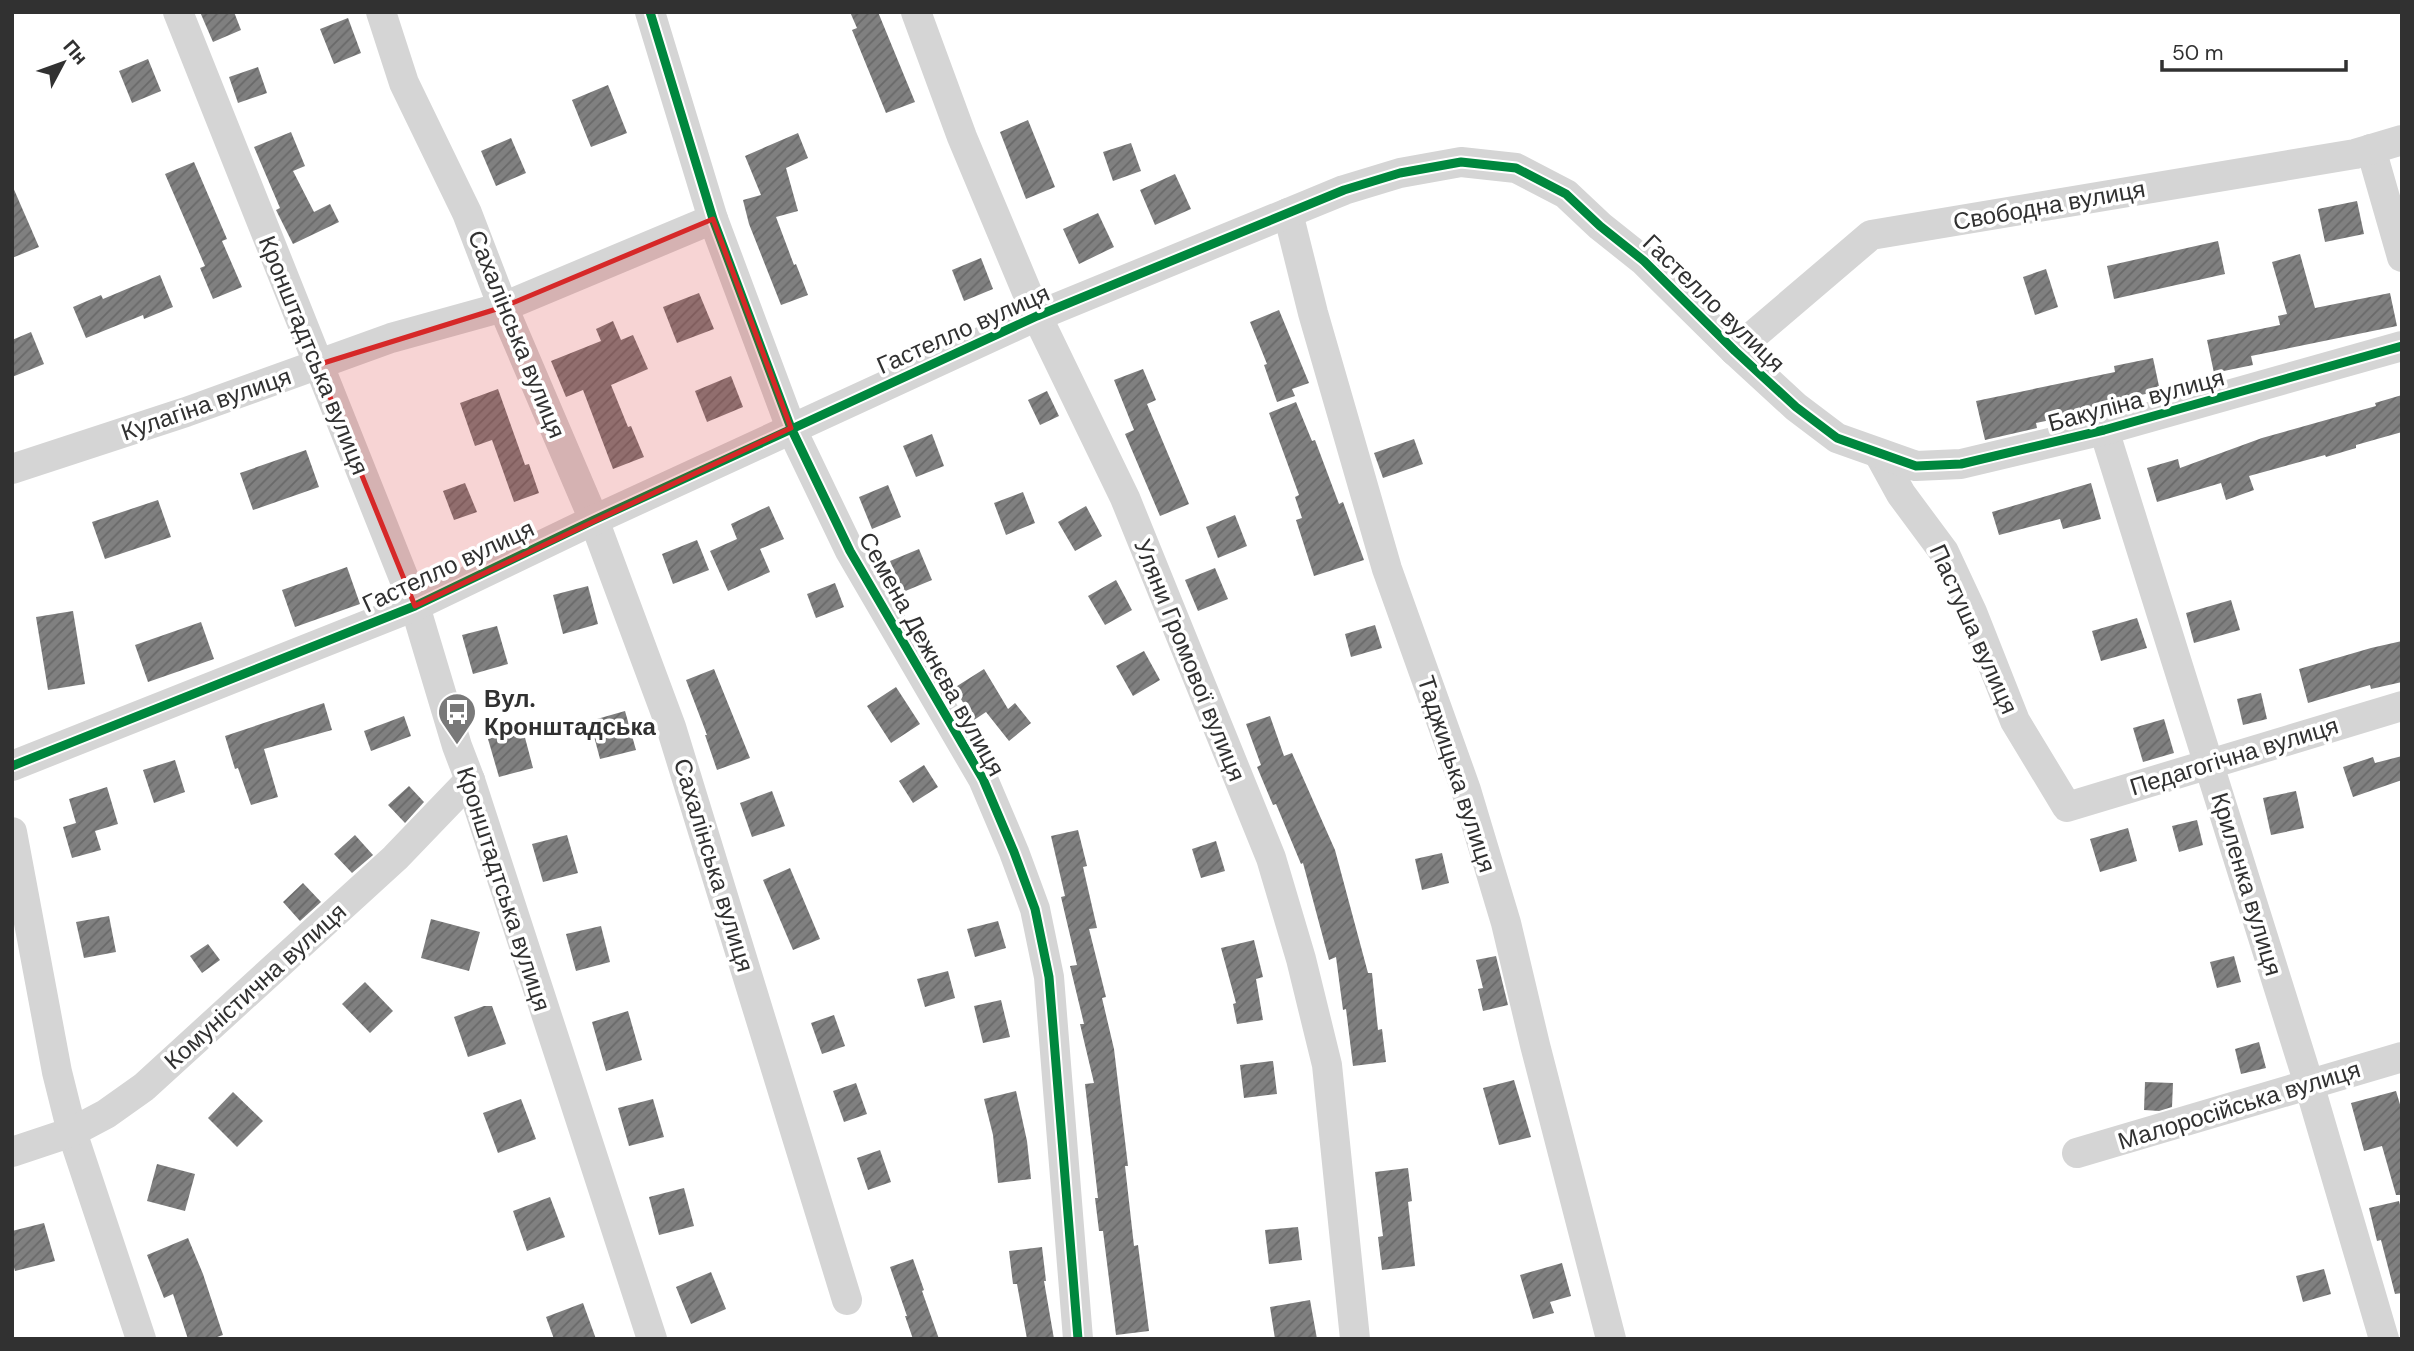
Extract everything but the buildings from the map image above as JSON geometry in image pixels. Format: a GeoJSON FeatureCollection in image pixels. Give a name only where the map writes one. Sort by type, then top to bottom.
{"type":"FeatureCollection","features":[{"type":"Feature","properties":{"kind":"street","name":"Кронштадтська вулиця"},"geometry":{"type":"LineString","coordinates":[[178,12],[415,606],[457,746],[652,1339]]}},
{"type":"Feature","properties":{"kind":"street","name":"Сахалінська вулиця"},"geometry":{"type":"LineString","coordinates":[[381,12],[404,83],[467,213],[503,307],[594,520],[671,727],[847,1300]]}},
{"type":"Feature","properties":{"kind":"street","name":"Семена Дежнєва вулиця"},"geometry":{"type":"LineString","coordinates":[[650,12],[713,219],[791,428],[850,551],[983,779],[1035,909],[1049,977],[1078,1339]]}},
{"type":"Feature","properties":{"kind":"street","name":"Уляни Громової вулиця"},"geometry":{"type":"LineString","coordinates":[[916,12],[962,136],[1037,316],[1125,498],[1271,858],[1301,959],[1327,1065],[1354,1339]]}},
{"type":"Feature","properties":{"kind":"street","name":"Свободна вулиця"},"geometry":{"type":"LineString","coordinates":[[1735,351],[1871,235],[2355,154],[2402,140]]}},
{"type":"Feature","properties":{"kind":"street"},"geometry":{"type":"LineString","coordinates":[[2371,149],[2402,257]]}},
{"type":"Feature","properties":{"kind":"street","name":"Гастелло вулиця"},"geometry":{"type":"LineString","coordinates":[[12,766],[415,606],[791,428],[1037,316],[1344,190],[1400,173],[1461,162],[1516,168],[1566,194],[1644,261],[1796,407],[1838,439],[1879,454]]}},
{"type":"Feature","properties":{"kind":"street","name":"Таджицька вулиця"},"geometry":{"type":"LineString","coordinates":[[1287,213],[1387,569],[1466,790],[1506,923],[1603,1337]]}},
{"type":"Feature","properties":{"kind":"street","name":"Кулагіна вулиця"},"geometry":{"type":"LineString","coordinates":[[12,469],[186,412],[391,338],[503,307],[713,219]]}},
{"type":"Feature","properties":{"kind":"street","name":"Бакуліна вулиця"},"geometry":{"type":"LineString","coordinates":[[1879,454],[1916,466],[1961,464],[2104,430],[2402,346]]}},
{"type":"Feature","properties":{"kind":"street","name":"Криленка вулиця"},"geometry":{"type":"LineString","coordinates":[[2104,430],[2309,1084],[2385,1339]]}},
{"type":"Feature","properties":{"kind":"street","name":"Пастуша вулиця"},"geometry":{"type":"LineString","coordinates":[[1879,454],[1901,494],[1944,552],[1972,612],[2015,722],[2067,807]]}},
{"type":"Feature","properties":{"kind":"street","name":"Педагогічна вулиця"},"geometry":{"type":"LineString","coordinates":[[2067,807],[2402,706]]}},
{"type":"Feature","properties":{"kind":"street","name":"Комуністична вулиця"},"geometry":{"type":"LineString","coordinates":[[12,1152],[72,1132],[106,1114],[144,1087],[395,858],[470,780]]}},
{"type":"Feature","properties":{"kind":"street"},"geometry":{"type":"LineString","coordinates":[[12,832],[57,1072],[72,1132],[141,1339]]}},
{"type":"Feature","properties":{"kind":"street","name":"Малоросійська вулиця"},"geometry":{"type":"LineString","coordinates":[[2077,1153],[2402,1057]]}},
{"type":"Feature","properties":{"kind":"highlighted area"},"geometry":{"type":"Polygon","coordinates":[[[713,219],[791,428],[415,606],[317,365],[503,307],[713,219]]]}},
{"type":"Feature","properties":{"kind":"cycle path"},"geometry":{"type":"LineString","coordinates":[[650,12],[713,219],[791,428],[850,551],[983,779],[1035,909],[1049,977],[1078,1339]]}},
{"type":"Feature","properties":{"kind":"cycle path"},"geometry":{"type":"LineString","coordinates":[[12,766],[415,606],[594,520],[1037,316],[1344,190],[1400,173],[1461,162],[1516,168],[1566,194],[1600,226],[1644,261],[1796,407],[1837,438],[1916,466],[1961,464],[2104,430],[2402,346]]}},
{"type":"Feature","properties":{"kind":"place","name":"Вул. Кронштадська"},"geometry":{"type":"Point","coordinates":[457,746]}}]}
